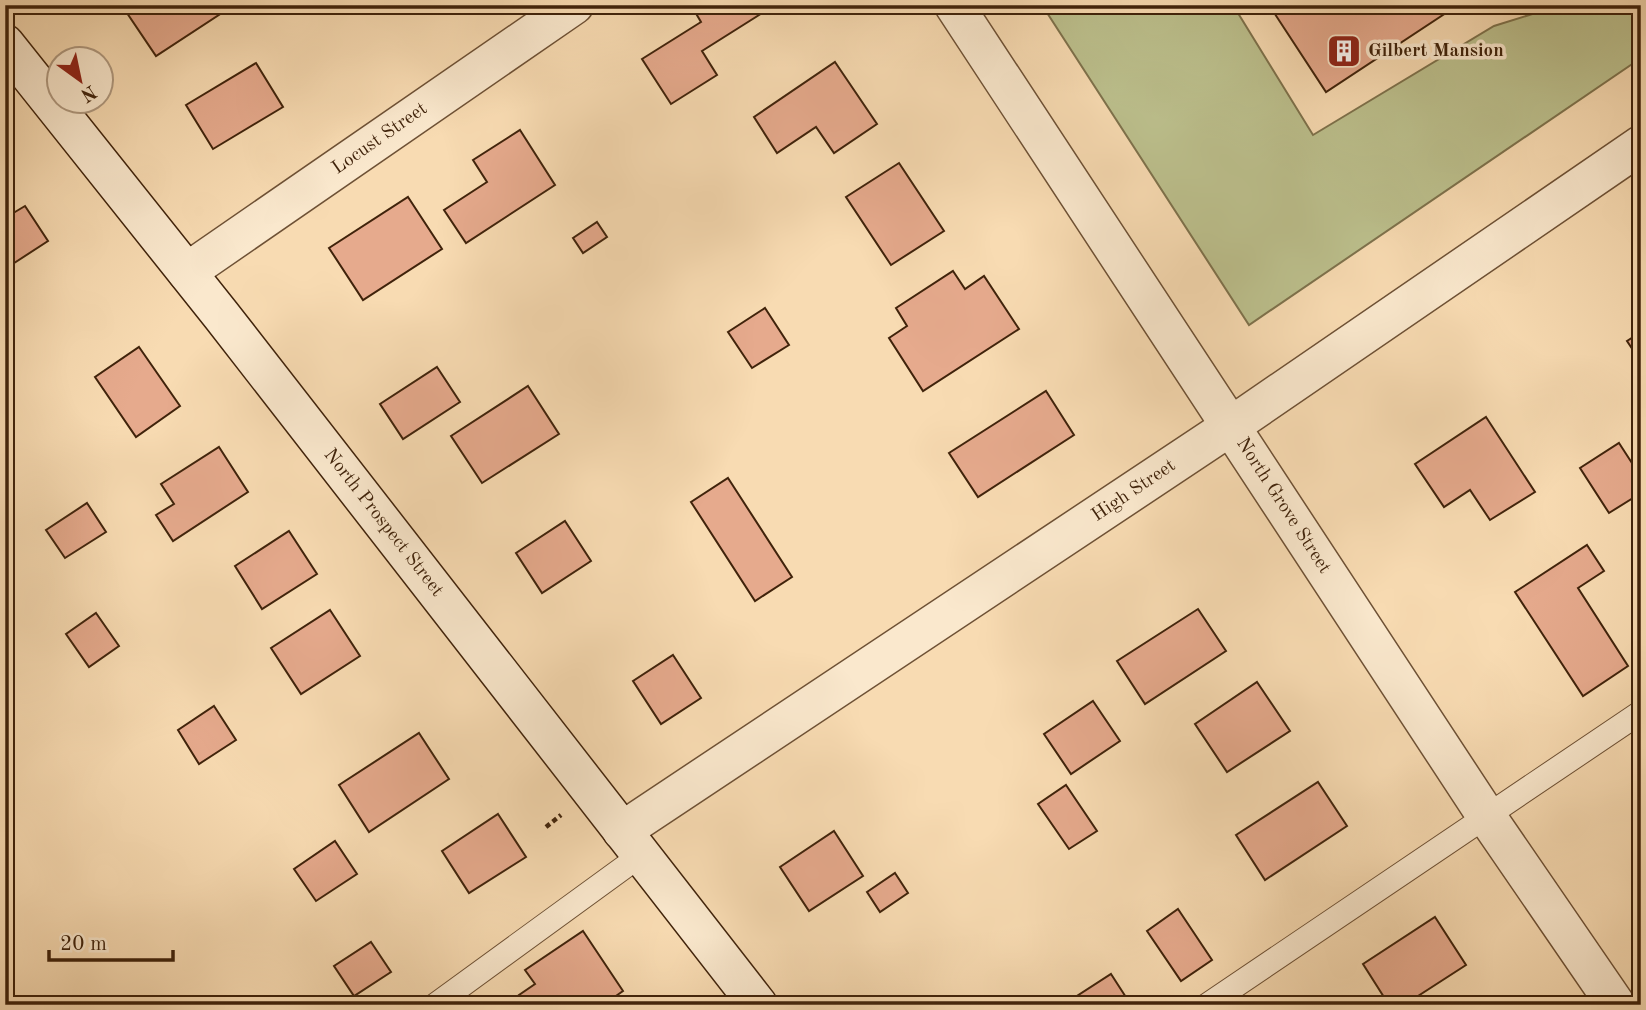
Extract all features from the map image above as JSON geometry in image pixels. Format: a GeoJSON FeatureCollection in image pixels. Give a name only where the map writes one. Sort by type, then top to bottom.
{"type":"FeatureCollection","features":[{"type":"Feature","properties":{"kind":"street","name":"Locust Street"},"geometry":{"type":"LineString","coordinates":[[187,272],[574,5]]}},
{"type":"Feature","properties":{"kind":"street","name":"North Grove Street"},"geometry":{"type":"LineString","coordinates":[[954,5],[1487,817],[1616,1005]]}},
{"type":"Feature","properties":{"kind":"street","name":"North Prospect Street"},"geometry":{"type":"LineString","coordinates":[[5,44],[187,272],[758,1005]]}},
{"type":"Feature","properties":{"kind":"street","name":"High Street"},"geometry":{"type":"LineString","coordinates":[[631,843],[1641,145]]}},
{"type":"Feature","properties":{"kind":"lane"},"geometry":{"type":"LineString","coordinates":[[1207,1005],[1641,712]]}},
{"type":"Feature","properties":{"kind":"lane"},"geometry":{"type":"LineString","coordinates":[[435,1005],[631,843]]}},
{"type":"Feature","properties":{"kind":"path"},"geometry":{"type":"LineString","coordinates":[[547,827],[567,809]]}},
{"type":"Feature","properties":{"kind":"green space"},"geometry":{"type":"Polygon","coordinates":[[[1042,5],[1233,5],[1313,135],[1494,26],[1561,5],[1641,5],[1641,58],[1249,325],[1042,5]]]}},
{"type":"Feature","properties":{"kind":"building"},"geometry":{"type":"Polygon","coordinates":[[[140,5],[234,5],[156,56],[127,13],[140,5]]]}},
{"type":"Feature","properties":{"kind":"building"},"geometry":{"type":"Polygon","coordinates":[[[691,5],[775,5],[702,51],[717,75],[671,104],[642,59],[701,22],[691,5]]]}},
{"type":"Feature","properties":{"kind":"building","name":"Gilbert Mansion"},"geometry":{"type":"Polygon","coordinates":[[[1269,5],[1366,5],[1369,10],[1376,5],[1458,5],[1326,92],[1269,5]]]}},
{"type":"Feature","properties":{"kind":"building"},"geometry":{"type":"Polygon","coordinates":[[[835,62],[877,124],[834,153],[816,127],[777,153],[754,117],[835,62]]]}},
{"type":"Feature","properties":{"kind":"building"},"geometry":{"type":"Polygon","coordinates":[[[256,63],[283,107],[213,149],[186,105],[256,63]]]}},
{"type":"Feature","properties":{"kind":"building"},"geometry":{"type":"Polygon","coordinates":[[[520,130],[555,185],[466,243],[444,210],[487,182],[473,160],[520,130]]]}},
{"type":"Feature","properties":{"kind":"building"},"geometry":{"type":"Polygon","coordinates":[[[899,163],[944,231],[891,265],[846,197],[899,163]]]}},
{"type":"Feature","properties":{"kind":"building"},"geometry":{"type":"Polygon","coordinates":[[[408,197],[442,249],[363,300],[329,248],[408,197]]]}},
{"type":"Feature","properties":{"kind":"building"},"geometry":{"type":"Polygon","coordinates":[[[25,206],[48,241],[5,269],[5,218],[25,206]]]}},
{"type":"Feature","properties":{"kind":"building"},"geometry":{"type":"Polygon","coordinates":[[[597,222],[607,237],[583,253],[573,238],[597,222]]]}},
{"type":"Feature","properties":{"kind":"building"},"geometry":{"type":"Polygon","coordinates":[[[953,271],[965,289],[984,276],[1019,329],[923,391],[889,338],[907,326],[896,308],[953,271]]]}},
{"type":"Feature","properties":{"kind":"building"},"geometry":{"type":"Polygon","coordinates":[[[765,308],[789,345],[752,368],[728,332],[765,308]]]}},
{"type":"Feature","properties":{"kind":"building"},"geometry":{"type":"Polygon","coordinates":[[[1641,332],[1641,362],[1627,341],[1641,332]]]}},
{"type":"Feature","properties":{"kind":"building"},"geometry":{"type":"Polygon","coordinates":[[[139,347],[180,406],[136,437],[95,377],[139,347]]]}},
{"type":"Feature","properties":{"kind":"building"},"geometry":{"type":"Polygon","coordinates":[[[437,367],[460,402],[403,439],[380,404],[437,367]]]}},
{"type":"Feature","properties":{"kind":"building"},"geometry":{"type":"Polygon","coordinates":[[[528,386],[559,434],[482,483],[451,436],[528,386]]]}},
{"type":"Feature","properties":{"kind":"building"},"geometry":{"type":"Polygon","coordinates":[[[1046,391],[1074,435],[978,497],[949,453],[1046,391]]]}},
{"type":"Feature","properties":{"kind":"building"},"geometry":{"type":"Polygon","coordinates":[[[1486,417],[1535,492],[1490,520],[1470,490],[1444,507],[1415,464],[1486,417]]]}},
{"type":"Feature","properties":{"kind":"building"},"geometry":{"type":"Polygon","coordinates":[[[1619,443],[1641,477],[1641,493],[1609,513],[1580,468],[1619,443]]]}},
{"type":"Feature","properties":{"kind":"building"},"geometry":{"type":"Polygon","coordinates":[[[219,447],[248,492],[173,541],[156,515],[174,504],[161,484],[219,447]]]}},
{"type":"Feature","properties":{"kind":"building"},"geometry":{"type":"Polygon","coordinates":[[[728,478],[792,577],[755,601],[691,502],[728,478]]]}},
{"type":"Feature","properties":{"kind":"building"},"geometry":{"type":"Polygon","coordinates":[[[87,503],[106,532],[65,558],[46,530],[87,503]]]}},
{"type":"Feature","properties":{"kind":"building"},"geometry":{"type":"Polygon","coordinates":[[[565,521],[591,561],[542,593],[516,553],[565,521]]]}},
{"type":"Feature","properties":{"kind":"building"},"geometry":{"type":"Polygon","coordinates":[[[289,531],[317,574],[262,609],[235,566],[289,531]]]}},
{"type":"Feature","properties":{"kind":"building"},"geometry":{"type":"Polygon","coordinates":[[[1587,545],[1604,571],[1578,588],[1628,666],[1583,696],[1515,592],[1587,545]]]}},
{"type":"Feature","properties":{"kind":"building"},"geometry":{"type":"Polygon","coordinates":[[[1198,609],[1226,651],[1145,704],[1117,661],[1198,609]]]}},
{"type":"Feature","properties":{"kind":"building"},"geometry":{"type":"Polygon","coordinates":[[[330,610],[360,656],[301,694],[271,648],[330,610]]]}},
{"type":"Feature","properties":{"kind":"building"},"geometry":{"type":"Polygon","coordinates":[[[96,613],[119,646],[89,667],[66,634],[96,613]]]}},
{"type":"Feature","properties":{"kind":"building"},"geometry":{"type":"Polygon","coordinates":[[[673,655],[701,698],[661,724],[633,681],[673,655]]]}},
{"type":"Feature","properties":{"kind":"building"},"geometry":{"type":"Polygon","coordinates":[[[1257,682],[1290,731],[1227,772],[1195,724],[1257,682]]]}},
{"type":"Feature","properties":{"kind":"building"},"geometry":{"type":"Polygon","coordinates":[[[1093,701],[1120,741],[1071,774],[1044,734],[1093,701]]]}},
{"type":"Feature","properties":{"kind":"building"},"geometry":{"type":"Polygon","coordinates":[[[214,706],[236,740],[199,764],[178,730],[214,706]]]}},
{"type":"Feature","properties":{"kind":"building"},"geometry":{"type":"Polygon","coordinates":[[[419,733],[449,779],[369,832],[339,785],[419,733]]]}},
{"type":"Feature","properties":{"kind":"building"},"geometry":{"type":"Polygon","coordinates":[[[1318,782],[1347,826],[1265,880],[1236,835],[1318,782]]]}},
{"type":"Feature","properties":{"kind":"building"},"geometry":{"type":"Polygon","coordinates":[[[1066,785],[1097,831],[1069,849],[1038,804],[1066,785]]]}},
{"type":"Feature","properties":{"kind":"building"},"geometry":{"type":"Polygon","coordinates":[[[498,814],[526,857],[469,893],[442,851],[498,814]]]}},
{"type":"Feature","properties":{"kind":"building"},"geometry":{"type":"Polygon","coordinates":[[[834,831],[863,876],[809,911],[780,867],[834,831]]]}},
{"type":"Feature","properties":{"kind":"building"},"geometry":{"type":"Polygon","coordinates":[[[335,841],[357,874],[316,901],[294,869],[335,841]]]}},
{"type":"Feature","properties":{"kind":"building"},"geometry":{"type":"Polygon","coordinates":[[[895,873],[908,893],[880,912],[867,892],[895,873]]]}},
{"type":"Feature","properties":{"kind":"building"},"geometry":{"type":"Polygon","coordinates":[[[1178,909],[1212,960],[1181,981],[1147,931],[1178,909]]]}},
{"type":"Feature","properties":{"kind":"building"},"geometry":{"type":"Polygon","coordinates":[[[1435,917],[1466,965],[1404,1005],[1389,1005],[1363,964],[1435,917]]]}},
{"type":"Feature","properties":{"kind":"building"},"geometry":{"type":"Polygon","coordinates":[[[583,931],[623,991],[603,1005],[526,1005],[519,995],[535,984],[525,970],[583,931]]]}},
{"type":"Feature","properties":{"kind":"building"},"geometry":{"type":"Polygon","coordinates":[[[371,942],[391,972],[354,996],[334,966],[371,942]]]}},
{"type":"Feature","properties":{"kind":"building"},"geometry":{"type":"Polygon","coordinates":[[[1111,974],[1131,1005],[1063,1005],[1111,974]]]}},
{"type":"Feature","properties":{"kind":"place","name":"Gilbert Mansion"},"geometry":{"type":"Point","coordinates":[1344,51]}}]}
